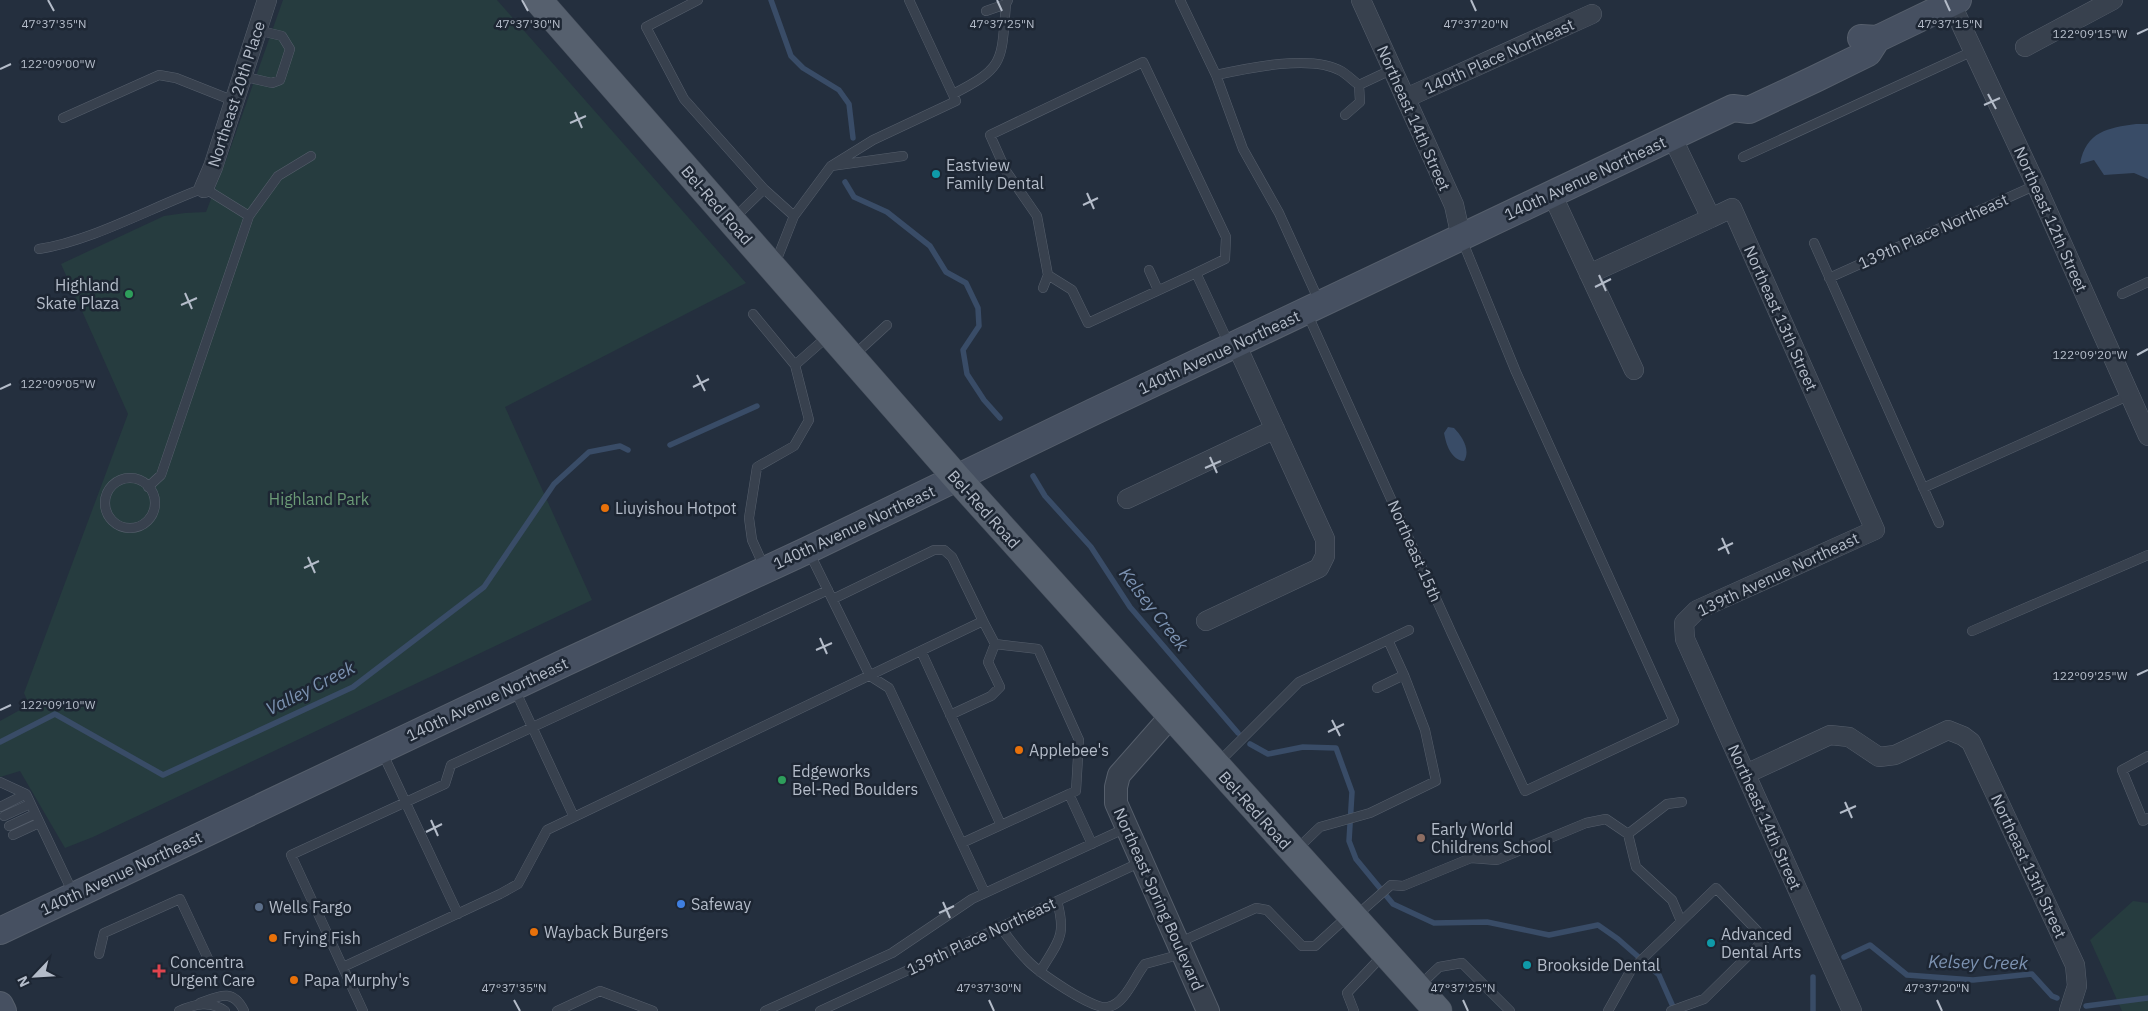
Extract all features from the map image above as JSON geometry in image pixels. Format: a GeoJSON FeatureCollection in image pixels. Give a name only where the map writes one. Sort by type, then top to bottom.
{"type":"FeatureCollection","features":[{"type":"Feature","properties":{"kind":"main road","name":"Bel-Red Road"},"geometry":{"type":"LineString","coordinates":[[538,0],[957,478],[1351,917],[1438,1011]]}},
{"type":"Feature","properties":{"kind":"main road","name":"140th Avenue Northeast"},"geometry":{"type":"LineString","coordinates":[[0,931],[513,687],[808,550],[1233,345],[1733,108],[1749,110],[1815,79],[1868,53],[1877,38],[1944,4]]}},
{"type":"Feature","properties":{"kind":"main road"},"geometry":{"type":"LineString","coordinates":[[0,1005],[3,1011]]}},
{"type":"Feature","properties":{"kind":"street","name":"Northeast 20th Place"},"geometry":{"type":"LineString","coordinates":[[204,188],[268,0]]}},
{"type":"Feature","properties":{"kind":"street","name":"Northeast 14th Street"},"geometry":{"type":"LineString","coordinates":[[1361,0],[1456,211],[1461,237]]}},
{"type":"Feature","properties":{"kind":"street"},"geometry":{"type":"LineString","coordinates":[[2025,46],[2113,0]]}},
{"type":"Feature","properties":{"kind":"street","name":"Northeast 12th Street"},"geometry":{"type":"LineString","coordinates":[[1944,4],[1973,51],[2036,185],[2148,436]]}},
{"type":"Feature","properties":{"kind":"street","name":"140th Place Northeast"},"geometry":{"type":"LineString","coordinates":[[1406,98],[1592,14]]}},
{"type":"Feature","properties":{"kind":"street"},"geometry":{"type":"LineString","coordinates":[[1589,274],[1711,218],[1672,137]]}},
{"type":"Feature","properties":{"kind":"street"},"geometry":{"type":"LineString","coordinates":[[1552,194],[1634,370]]}},
{"type":"Feature","properties":{"kind":"street","name":"Northeast 13th Street"},"geometry":{"type":"LineString","coordinates":[[1711,218],[1732,208],[1875,530]]}},
{"type":"Feature","properties":{"kind":"street"},"geometry":{"type":"LineString","coordinates":[[1206,621],[1319,568],[1325,556],[1325,539],[1275,429],[1233,345]]}},
{"type":"Feature","properties":{"kind":"street"},"geometry":{"type":"LineString","coordinates":[[1127,499],[1275,429]]}},
{"type":"Feature","properties":{"kind":"street","name":"139th Avenue Northeast"},"geometry":{"type":"LineString","coordinates":[[1684,623],[1697,610],[1875,530]]}},
{"type":"Feature","properties":{"kind":"street","name":"Northeast 14th Street"},"geometry":{"type":"LineString","coordinates":[[1684,623],[1685,639],[1852,1011]]}},
{"type":"Feature","properties":{"kind":"street","name":"Northeast Spring Boulevard"},"geometry":{"type":"LineString","coordinates":[[1171,716],[1119,775],[1116,787],[1116,803],[1208,1011]]}},
{"type":"Feature","properties":{"kind":"street","name":"Northeast 13th Street"},"geometry":{"type":"LineString","coordinates":[[1746,774],[1830,735],[1850,738],[1872,754],[1885,758],[1948,730],[1971,742],[1978,753],[2075,965],[2078,976],[2077,986],[2069,1011]]}},
{"type":"Feature","properties":{"kind":"lane"},"geometry":{"type":"LineString","coordinates":[[698,0],[646,27],[684,98],[764,189],[794,216]]}},
{"type":"Feature","properties":{"kind":"lane"},"geometry":{"type":"LineString","coordinates":[[773,269],[794,216],[831,166],[873,140],[956,101],[909,0]]}},
{"type":"Feature","properties":{"kind":"lane","name":"Northeast 15th"},"geometry":{"type":"LineString","coordinates":[[1180,0],[1216,75],[1243,149],[1279,213],[1313,307],[1452,634],[1525,790],[1674,721],[1516,372],[1461,237]]}},
{"type":"Feature","properties":{"kind":"lane"},"geometry":{"type":"LineString","coordinates":[[952,94],[977,82],[992,70],[1002,54],[1007,2],[986,11]]}},
{"type":"Feature","properties":{"kind":"lane"},"geometry":{"type":"LineString","coordinates":[[242,76],[272,83],[280,80],[290,49],[282,36],[257,30]]}},
{"type":"Feature","properties":{"kind":"lane"},"geometry":{"type":"LineString","coordinates":[[1742,158],[1973,51]]}},
{"type":"Feature","properties":{"kind":"lane"},"geometry":{"type":"LineString","coordinates":[[1043,288],[1048,276],[1037,216],[1006,171],[990,135],[1143,62],[1226,237],[1225,259],[1088,323],[1072,290],[1048,276]]}},
{"type":"Feature","properties":{"kind":"lane"},"geometry":{"type":"LineString","coordinates":[[1216,75],[1282,64],[1320,64],[1340,70],[1359,85],[1360,102],[1346,115]]}},
{"type":"Feature","properties":{"kind":"lane"},"geometry":{"type":"LineString","coordinates":[[1359,85],[1392,69]]}},
{"type":"Feature","properties":{"kind":"lane"},"geometry":{"type":"LineString","coordinates":[[63,118],[159,75],[176,78],[234,101]]}},
{"type":"Feature","properties":{"kind":"lane"},"geometry":{"type":"LineString","coordinates":[[148,487],[161,475],[249,216],[278,176],[310,156]]}},
{"type":"Feature","properties":{"kind":"lane"},"geometry":{"type":"LineString","coordinates":[[831,166],[903,156]]}},
{"type":"Feature","properties":{"kind":"lane","name":"139th Place Northeast"},"geometry":{"type":"LineString","coordinates":[[1830,278],[2036,185]]}},
{"type":"Feature","properties":{"kind":"lane"},"geometry":{"type":"LineString","coordinates":[[38,249],[54,247],[117,224],[204,188],[249,216]]}},
{"type":"Feature","properties":{"kind":"lane"},"geometry":{"type":"LineString","coordinates":[[731,221],[764,189]]}},
{"type":"Feature","properties":{"kind":"lane"},"geometry":{"type":"LineString","coordinates":[[1814,242],[1939,524]]}},
{"type":"Feature","properties":{"kind":"lane"},"geometry":{"type":"LineString","coordinates":[[1149,270],[1158,290]]}},
{"type":"Feature","properties":{"kind":"lane"},"geometry":{"type":"LineString","coordinates":[[1196,273],[1233,345]]}},
{"type":"Feature","properties":{"kind":"lane"},"geometry":{"type":"LineString","coordinates":[[2122,294],[2148,282]]}},
{"type":"Feature","properties":{"kind":"lane"},"geometry":{"type":"LineString","coordinates":[[753,314],[795,365],[809,420],[794,446],[757,467],[749,518],[752,540],[765,569]]}},
{"type":"Feature","properties":{"kind":"lane"},"geometry":{"type":"LineString","coordinates":[[851,358],[887,325]]}},
{"type":"Feature","properties":{"kind":"lane"},"geometry":{"type":"LineString","coordinates":[[795,365],[830,335]]}},
{"type":"Feature","properties":{"kind":"lane"},"geometry":{"type":"LineString","coordinates":[[1924,488],[2130,395]]}},
{"type":"Feature","properties":{"kind":"lane"},"geometry":{"type":"LineString","coordinates":[[134,478],[142,481],[148,487],[156,501],[155,509],[146,523],[130,528],[115,523],[106,509],[108,493],[112,486],[118,481],[134,478]]}},
{"type":"Feature","properties":{"kind":"lane"},"geometry":{"type":"LineString","coordinates":[[808,550],[870,676],[889,688],[985,893]]}},
{"type":"Feature","properties":{"kind":"lane"},"geometry":{"type":"LineString","coordinates":[[833,599],[934,550],[944,550],[952,557],[995,644],[988,662],[1000,687],[991,696],[950,716]]}},
{"type":"Feature","properties":{"kind":"lane"},"geometry":{"type":"LineString","coordinates":[[1972,631],[2148,555]]}},
{"type":"Feature","properties":{"kind":"lane"},"geometry":{"type":"LineString","coordinates":[[363,1011],[291,856],[445,784],[451,765],[828,590]]}},
{"type":"Feature","properties":{"kind":"lane"},"geometry":{"type":"LineString","coordinates":[[343,967],[518,884],[547,830],[983,620]]}},
{"type":"Feature","properties":{"kind":"lane"},"geometry":{"type":"LineString","coordinates":[[1215,766],[1299,682],[1409,630]]}},
{"type":"Feature","properties":{"kind":"lane"},"geometry":{"type":"LineString","coordinates":[[1293,852],[1320,827],[1370,813],[1436,781],[1425,730],[1388,640]]}},
{"type":"Feature","properties":{"kind":"lane"},"geometry":{"type":"LineString","coordinates":[[962,843],[1076,791],[1079,740],[1038,649],[995,644]]}},
{"type":"Feature","properties":{"kind":"lane"},"geometry":{"type":"LineString","coordinates":[[921,651],[1001,825]]}},
{"type":"Feature","properties":{"kind":"lane"},"geometry":{"type":"LineString","coordinates":[[1377,688],[1404,675]]}},
{"type":"Feature","properties":{"kind":"lane"},"geometry":{"type":"LineString","coordinates":[[513,687],[574,817]]}},
{"type":"Feature","properties":{"kind":"lane"},"geometry":{"type":"LineString","coordinates":[[380,750],[407,803],[458,914]]}},
{"type":"Feature","properties":{"kind":"lane"},"geometry":{"type":"LineString","coordinates":[[2148,756],[2122,770],[2142,820],[2148,818]]}},
{"type":"Feature","properties":{"kind":"lane"},"geometry":{"type":"LineString","coordinates":[[0,782],[26,794],[74,896]]}},
{"type":"Feature","properties":{"kind":"lane"},"geometry":{"type":"LineString","coordinates":[[0,807],[26,794]]}},
{"type":"Feature","properties":{"kind":"lane"},"geometry":{"type":"LineString","coordinates":[[1070,794],[1092,844]]}},
{"type":"Feature","properties":{"kind":"lane"},"geometry":{"type":"LineString","coordinates":[[1628,834],[1667,804],[1682,802]]}},
{"type":"Feature","properties":{"kind":"lane"},"geometry":{"type":"LineString","coordinates":[[4,816],[30,804]]}},
{"type":"Feature","properties":{"kind":"lane"},"geometry":{"type":"LineString","coordinates":[[9,826],[35,814]]}},
{"type":"Feature","properties":{"kind":"lane"},"geometry":{"type":"LineString","coordinates":[[1000,927],[1026,959],[1040,972],[1095,1006],[1108,1008],[1117,1003],[1145,964],[1180,949],[1256,908],[1267,910],[1302,946],[1315,946],[1391,885],[1403,886],[1471,858],[1497,860],[1586,823],[1606,819],[1628,834],[1636,867],[1672,900],[1682,921]]}},
{"type":"Feature","properties":{"kind":"lane"},"geometry":{"type":"LineString","coordinates":[[13,835],[39,823]]}},
{"type":"Feature","properties":{"kind":"lane"},"geometry":{"type":"LineString","coordinates":[[765,1011],[892,953],[972,899],[1126,828]]}},
{"type":"Feature","properties":{"kind":"lane","name":"139th Place Northeast"},"geometry":{"type":"LineString","coordinates":[[820,1011],[1141,862]]}},
{"type":"Feature","properties":{"kind":"lane"},"geometry":{"type":"LineString","coordinates":[[1608,1011],[1631,970],[1716,888],[1766,939],[1704,999],[1672,1011]]}},
{"type":"Feature","properties":{"kind":"lane"},"geometry":{"type":"LineString","coordinates":[[99,954],[104,933],[180,899],[210,963]]}},
{"type":"Feature","properties":{"kind":"lane"},"geometry":{"type":"LineString","coordinates":[[1040,972],[1061,935],[1063,922],[1057,901]]}},
{"type":"Feature","properties":{"kind":"lane"},"geometry":{"type":"LineString","coordinates":[[1354,1011],[1346,993],[1385,953]]}},
{"type":"Feature","properties":{"kind":"lane"},"geometry":{"type":"LineString","coordinates":[[1417,988],[1439,967],[1462,963],[1510,1011]]}},
{"type":"Feature","properties":{"kind":"lane"},"geometry":{"type":"LineString","coordinates":[[557,1011],[600,991],[653,1011]]}},
{"type":"Feature","properties":{"kind":"lane"},"geometry":{"type":"LineString","coordinates":[[179,1011],[220,995],[233,997],[240,1002],[244,1011]]}},
{"type":"Feature","properties":{"kind":"lane"},"geometry":{"type":"LineString","coordinates":[[200,1003],[218,1006],[225,1011]]}},
{"type":"Feature","properties":{"kind":"green space","name":"Highland Park"},"geometry":{"type":"Polygon","coordinates":[[[283,0],[497,0],[746,283],[505,407],[592,600],[93,837],[65,848],[20,771],[0,777],[0,721],[29,705],[24,693],[128,414],[61,264],[164,216],[206,212],[283,0]]]}},
{"type":"Feature","properties":{"kind":"green space"},"geometry":{"type":"Polygon","coordinates":[[[2133,901],[2148,903],[2148,1011],[2122,1011],[2090,940],[2133,901]]]}},
{"type":"Feature","properties":{"kind":"water"},"geometry":{"type":"Polygon","coordinates":[[[2148,124],[2148,179],[2134,173],[2104,175],[2094,160],[2080,164],[2087,144],[2100,133],[2116,127],[2148,124]]]}},
{"type":"Feature","properties":{"kind":"water"},"geometry":{"type":"Polygon","coordinates":[[[1448,427],[1454,428],[1465,443],[1467,452],[1464,461],[1452,455],[1444,433],[1448,427]]]}},
{"type":"Feature","properties":{"kind":"waterway","name":"Kelsey Creek"},"geometry":{"type":"LineString","coordinates":[[771,0],[791,56],[803,68],[839,90],[849,104],[853,138]]}},
{"type":"Feature","properties":{"kind":"waterway","name":"Kelsey Creek"},"geometry":{"type":"LineString","coordinates":[[845,182],[854,197],[887,212],[930,246],[946,272],[966,283],[978,308],[979,326],[963,350],[967,374],[984,400],[1000,418]]}},
{"type":"Feature","properties":{"kind":"waterway","name":"Valley Creek"},"geometry":{"type":"LineString","coordinates":[[670,445],[757,406]]}},
{"type":"Feature","properties":{"kind":"waterway","name":"Valley Creek"},"geometry":{"type":"LineString","coordinates":[[0,742],[55,714],[163,775],[353,687],[484,587],[554,484],[589,452],[620,446],[628,450]]}},
{"type":"Feature","properties":{"kind":"waterway","name":"Kelsey Creek"},"geometry":{"type":"LineString","coordinates":[[1033,476],[1045,496],[1091,547],[1130,607],[1238,733]]}},
{"type":"Feature","properties":{"kind":"waterway","name":"Kelsey Creek"},"geometry":{"type":"LineString","coordinates":[[1250,744],[1268,754],[1303,747],[1336,748],[1352,792],[1349,841],[1356,859],[1393,904],[1434,923],[1487,922],[1549,935],[1598,925],[1618,939],[1659,975],[1675,1011]]}},
{"type":"Feature","properties":{"kind":"waterway","name":"Kelsey Creek"},"geometry":{"type":"LineString","coordinates":[[1844,957],[1870,945],[1907,975],[1973,980],[2032,974],[2052,996],[2057,998]]}},
{"type":"Feature","properties":{"kind":"waterway","name":"Kelsey Creek"},"geometry":{"type":"LineString","coordinates":[[1813,977],[1813,1011]]}},
{"type":"Feature","properties":{"kind":"waterway","name":"Kelsey Creek"},"geometry":{"type":"LineString","coordinates":[[2086,1006],[2148,998]]}},
{"type":"Feature","properties":{"kind":"place","name":"Eastview Family Dental"},"geometry":{"type":"Point","coordinates":[936,174]}},
{"type":"Feature","properties":{"kind":"place","name":"Highland Skate Plaza"},"geometry":{"type":"Point","coordinates":[129,294]}},
{"type":"Feature","properties":{"kind":"place","name":"Liuyishou Hotpot"},"geometry":{"type":"Point","coordinates":[605,508]}},
{"type":"Feature","properties":{"kind":"place","name":"Applebee's"},"geometry":{"type":"Point","coordinates":[1019,750]}},
{"type":"Feature","properties":{"kind":"place","name":"Edgeworks Bel-Red Boulders"},"geometry":{"type":"Point","coordinates":[782,780]}},
{"type":"Feature","properties":{"kind":"place","name":"Early World Childrens School"},"geometry":{"type":"Point","coordinates":[1421,838]}},
{"type":"Feature","properties":{"kind":"place","name":"Safeway"},"geometry":{"type":"Point","coordinates":[681,904]}},
{"type":"Feature","properties":{"kind":"place","name":"Wells Fargo"},"geometry":{"type":"Point","coordinates":[259,907]}},
{"type":"Feature","properties":{"kind":"place","name":"Wayback Burgers"},"geometry":{"type":"Point","coordinates":[534,932]}},
{"type":"Feature","properties":{"kind":"place","name":"Frying Fish"},"geometry":{"type":"Point","coordinates":[273,938]}},
{"type":"Feature","properties":{"kind":"place","name":"Advanced Dental Arts"},"geometry":{"type":"Point","coordinates":[1711,943]}},
{"type":"Feature","properties":{"kind":"place","name":"Brookside Dental"},"geometry":{"type":"Point","coordinates":[1527,965]}},
{"type":"Feature","properties":{"kind":"place","name":"Concentra Urgent Care"},"geometry":{"type":"Point","coordinates":[159,971]}},
{"type":"Feature","properties":{"kind":"place","name":"Papa Murphy's"},"geometry":{"type":"Point","coordinates":[294,980]}}]}
